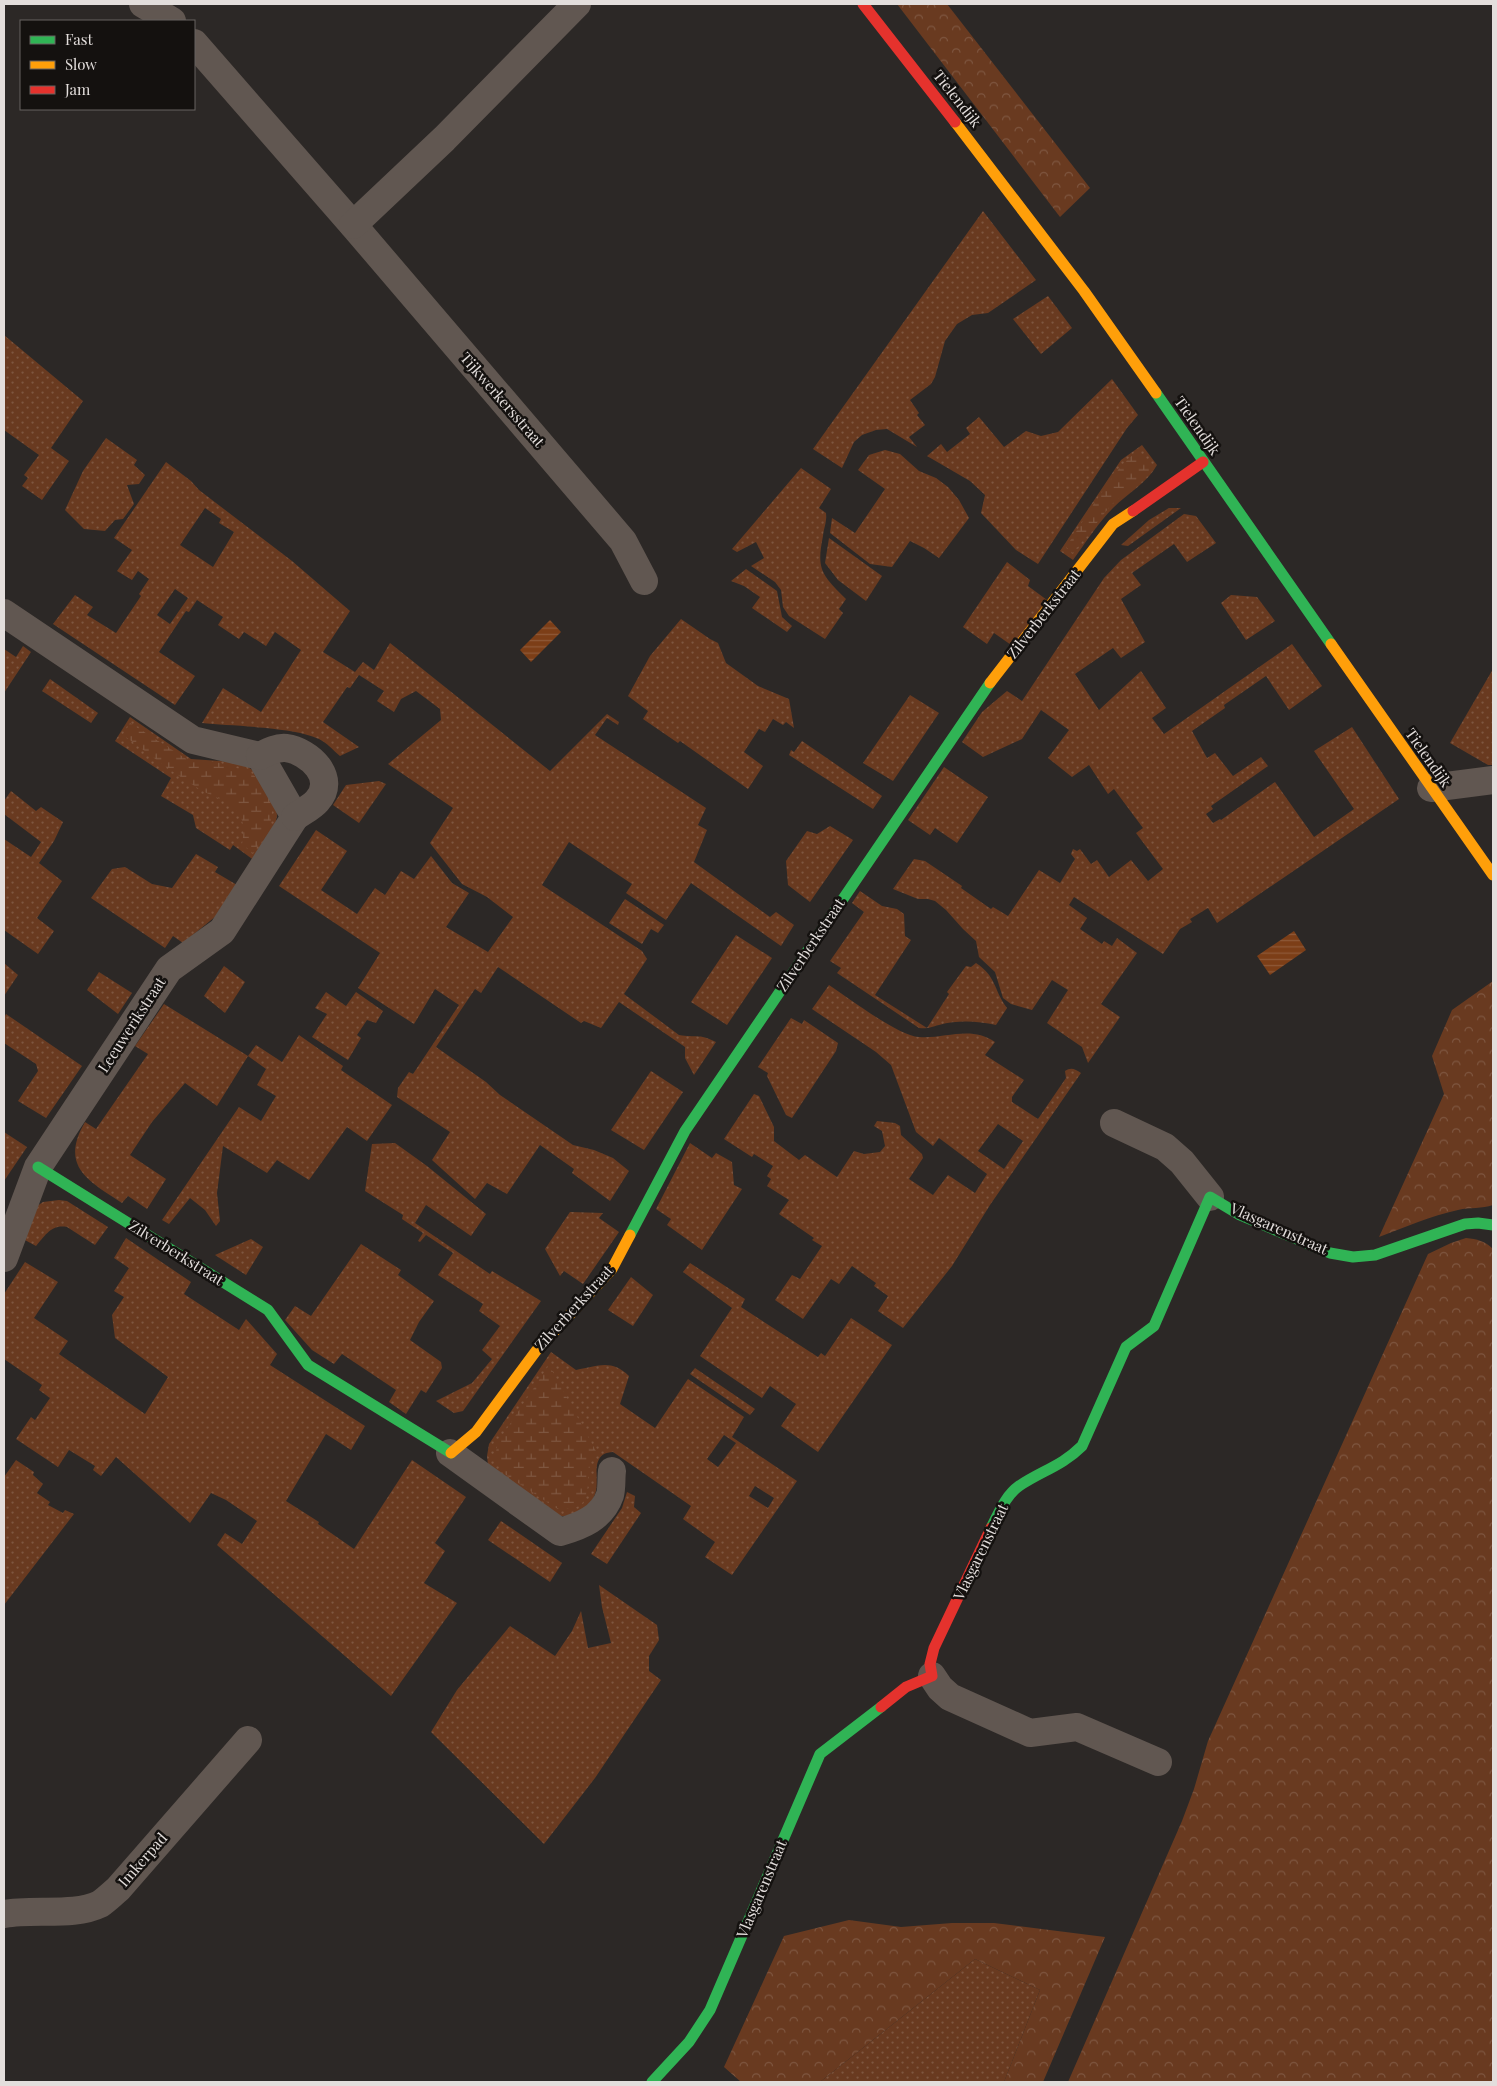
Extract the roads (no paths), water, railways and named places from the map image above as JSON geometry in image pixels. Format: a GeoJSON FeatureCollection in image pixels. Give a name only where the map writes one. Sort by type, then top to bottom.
{"type":"FeatureCollection","features":[{"type":"Feature","properties":{"kind":"street"},"geometry":{"type":"LineString","coordinates":[[142,4],[170,20]]}},
{"type":"Feature","properties":{"kind":"street"},"geometry":{"type":"LineString","coordinates":[[353,225],[444,139],[577,4]]}},
{"type":"Feature","properties":{"kind":"street","name":"Tielendijk"},"geometry":{"type":"LineString","coordinates":[[863,4],[967,137],[1084,292],[1493,875]]}},
{"type":"Feature","properties":{"kind":"street","name":"Tijkwerkersstraat"},"geometry":{"type":"LineString","coordinates":[[195,44],[353,225],[622,541],[644,581]]}},
{"type":"Feature","properties":{"kind":"street","name":"Zilverberkstraat"},"geometry":{"type":"LineString","coordinates":[[450,1454],[476,1432],[536,1351],[612,1269],[685,1131],[982,694],[1113,524],[1203,462]]}},
{"type":"Feature","properties":{"kind":"street"},"geometry":{"type":"LineString","coordinates":[[4,613],[193,740],[260,756],[295,817]]}},
{"type":"Feature","properties":{"kind":"street","name":"Leeuwerikstraat"},"geometry":{"type":"LineString","coordinates":[[4,1258],[38,1167],[169,969],[222,931],[295,817],[318,801],[323,790],[324,778],[318,767],[306,755],[284,748],[274,749],[260,756]]}},
{"type":"Feature","properties":{"kind":"street"},"geometry":{"type":"LineString","coordinates":[[1431,788],[1493,780]]}},
{"type":"Feature","properties":{"kind":"street","name":"Vlasgarenstraat"},"geometry":{"type":"LineString","coordinates":[[1114,1123],[1165,1147],[1182,1162],[1210,1197],[1240,1215],[1330,1252],[1353,1257],[1375,1255],[1465,1224],[1493,1225]]}},
{"type":"Feature","properties":{"kind":"street","name":"Zilverberkstraat"},"geometry":{"type":"LineString","coordinates":[[38,1167],[268,1310],[308,1365],[450,1454],[560,1532],[581,1526],[597,1515],[610,1495],[612,1471]]}},
{"type":"Feature","properties":{"kind":"street","name":"Vlasgarenstraat"},"geometry":{"type":"LineString","coordinates":[[652,2082],[689,2042],[710,2010],[820,1754],[906,1687],[932,1676],[930,1664],[934,1648],[1001,1508],[1008,1497],[1019,1486],[1059,1465],[1082,1446],[1126,1347],[1154,1326],[1210,1197]]}},
{"type":"Feature","properties":{"kind":"street"},"geometry":{"type":"LineString","coordinates":[[932,1676],[940,1688],[950,1697],[1030,1733],[1077,1727],[1158,1762]]}},
{"type":"Feature","properties":{"kind":"street","name":"Imkerpad"},"geometry":{"type":"LineString","coordinates":[[4,1914],[20,1910],[68,1911],[99,1904],[118,1889],[248,1740]]}}]}
